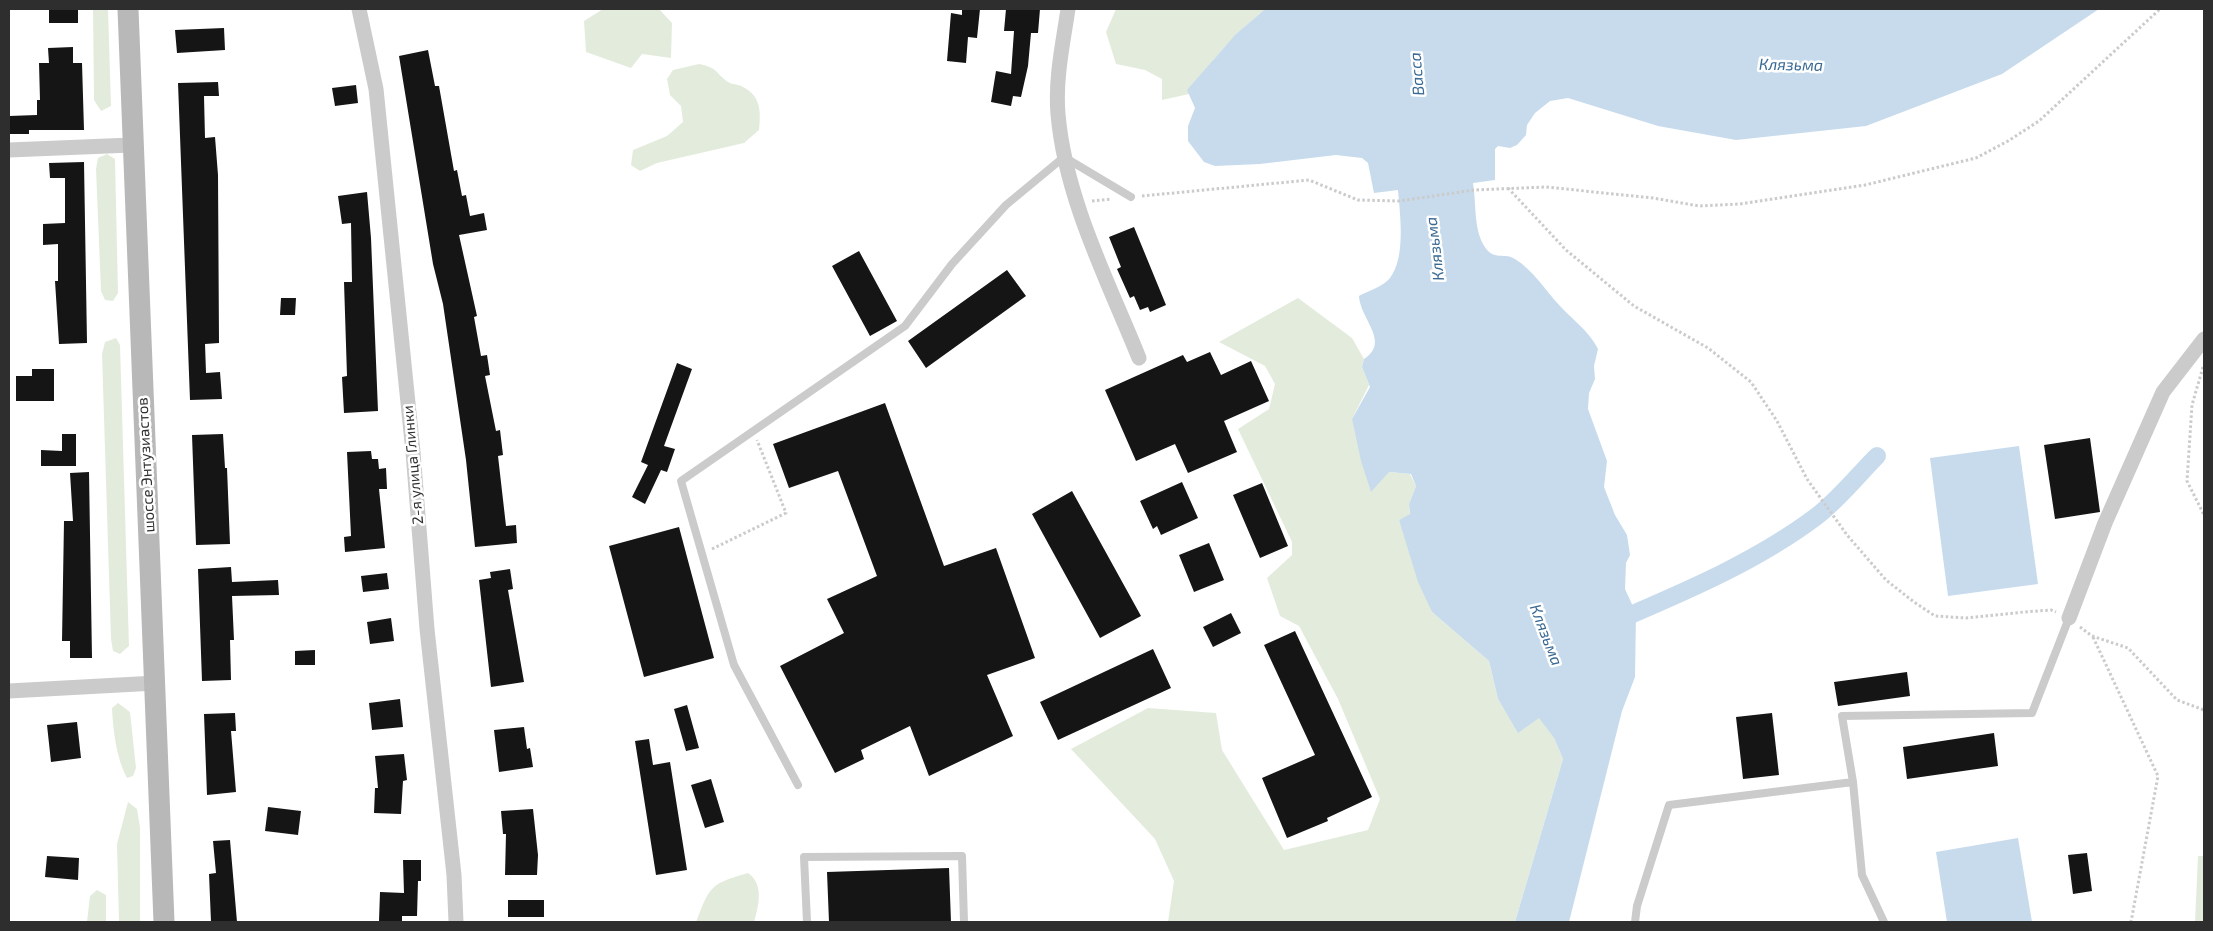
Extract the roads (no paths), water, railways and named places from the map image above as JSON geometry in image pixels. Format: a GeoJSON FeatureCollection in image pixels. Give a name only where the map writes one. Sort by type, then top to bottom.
{"type":"FeatureCollection","features":[{"type":"Feature","properties":{"kind":"main road","name":"шоссе Энтузиастов"},"geometry":{"type":"LineString","coordinates":[[128,9],[164,922]]}},
{"type":"Feature","properties":{"kind":"street","name":"2-я улица Глинки"},"geometry":{"type":"LineString","coordinates":[[359,9],[376,89],[413,452],[427,629],[454,875],[456,922]]}},
{"type":"Feature","properties":{"kind":"street"},"geometry":{"type":"LineString","coordinates":[[1068,9],[1058,83],[1058,114],[1064,157],[1076,202],[1139,358]]}},
{"type":"Feature","properties":{"kind":"street"},"geometry":{"type":"LineString","coordinates":[[9,150],[132,145]]}},
{"type":"Feature","properties":{"kind":"street"},"geometry":{"type":"LineString","coordinates":[[2069,618],[2105,523],[2163,392],[2204,339]]}},
{"type":"Feature","properties":{"kind":"street"},"geometry":{"type":"LineString","coordinates":[[9,691],[156,683]]}},
{"type":"Feature","properties":{"kind":"lane"},"geometry":{"type":"LineString","coordinates":[[798,785],[734,665],[681,482],[753,430],[905,326],[952,264],[1006,205],[1064,157],[1131,197]]}},
{"type":"Feature","properties":{"kind":"lane"},"geometry":{"type":"LineString","coordinates":[[1884,922],[1862,875],[1853,782],[1842,716],[2032,713],[2069,618]]}},
{"type":"Feature","properties":{"kind":"lane"},"geometry":{"type":"LineString","coordinates":[[1635,922],[1636,906],[1669,805],[1853,782]]}},
{"type":"Feature","properties":{"kind":"lane"},"geometry":{"type":"LineString","coordinates":[[807,922],[804,857],[962,856],[964,922]]}},
{"type":"Feature","properties":{"kind":"water"},"geometry":{"type":"Polygon","coordinates":[[[1265,9],[2099,9],[2002,74],[1866,126],[1736,140],[1658,126],[1568,98],[1550,101],[1535,113],[1527,125],[1526,135],[1517,145],[1510,148],[1498,146],[1495,149],[1495,180],[1473,183],[1477,226],[1485,247],[1489,252],[1497,256],[1515,259],[1528,269],[1560,306],[1586,331],[1598,349],[1594,366],[1595,379],[1589,393],[1588,409],[1607,461],[1604,487],[1615,515],[1627,535],[1630,555],[1626,563],[1625,589],[1636,613],[1635,677],[1622,711],[1569,922],[1515,922],[1563,759],[1554,738],[1539,718],[1518,733],[1498,699],[1489,661],[1432,612],[1418,582],[1399,520],[1410,514],[1409,504],[1416,486],[1411,474],[1389,472],[1371,492],[1361,461],[1352,419],[1370,387],[1362,367],[1364,359],[1372,352],[1375,338],[1359,296],[1384,283],[1390,278],[1395,269],[1401,235],[1398,190],[1374,193],[1368,163],[1362,158],[1336,155],[1260,164],[1215,166],[1204,162],[1188,141],[1188,126],[1195,108],[1187,90],[1235,35],[1265,9]]]}},
{"type":"Feature","properties":{"kind":"water"},"geometry":{"type":"Polygon","coordinates":[[[2019,446],[2038,584],[1948,596],[1930,458],[2019,446]]]}},
{"type":"Feature","properties":{"kind":"water"},"geometry":{"type":"Polygon","coordinates":[[[2018,838],[2032,922],[1947,922],[1936,852],[2018,838]]]}},
{"type":"Feature","properties":{"kind":"waterway"},"geometry":{"type":"LineString","coordinates":[[1614,622],[1719,575],[1794,533],[1833,502],[1877,456]]}},
{"type":"Feature","properties":{"kind":"water label","name":"Клязьма"},"geometry":{"type":"Point","coordinates":[1791,65]}},
{"type":"Feature","properties":{"kind":"water label","name":"Васса"},"geometry":{"type":"Point","coordinates":[1417,74]}},
{"type":"Feature","properties":{"kind":"water label","name":"Клязьма"},"geometry":{"type":"Point","coordinates":[1435,249]}},
{"type":"Feature","properties":{"kind":"water label","name":"Клязьма"},"geometry":{"type":"Point","coordinates":[1546,635]}}]}
